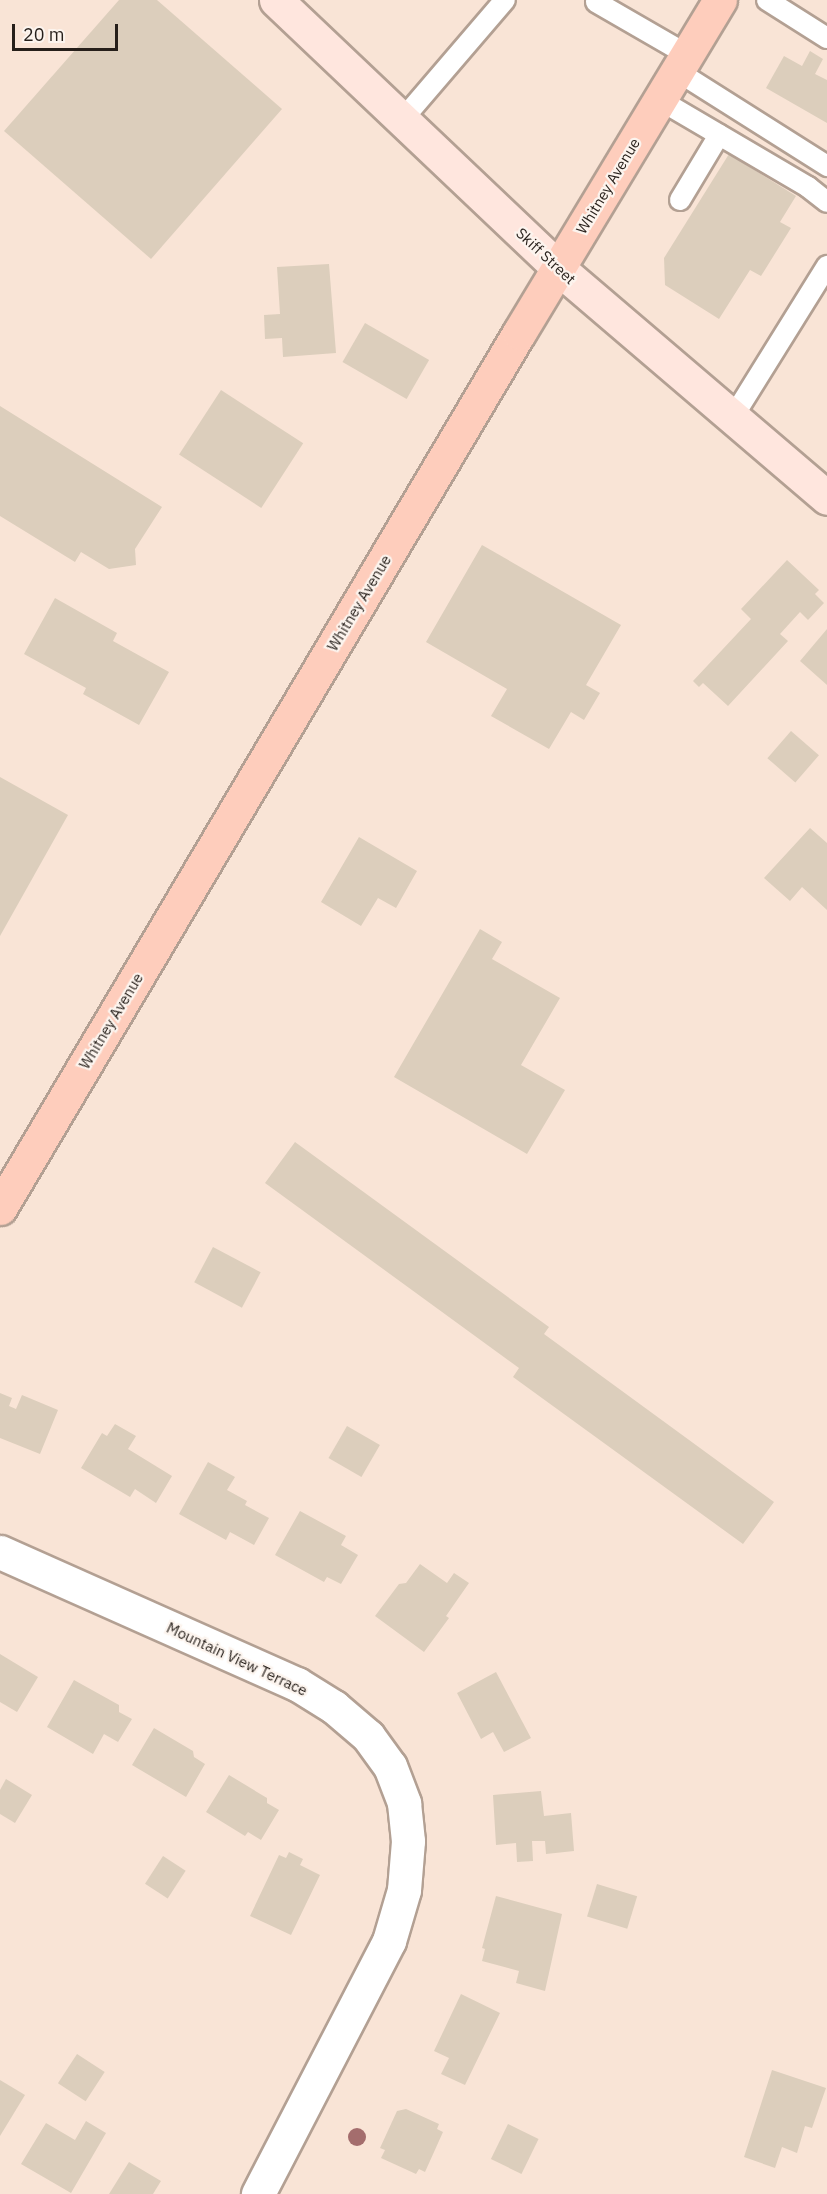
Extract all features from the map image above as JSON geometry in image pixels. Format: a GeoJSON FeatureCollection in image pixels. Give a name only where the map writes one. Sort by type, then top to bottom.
{"type":"FeatureCollection","features":[{"type":"Feature","properties":{"kind":"main road","name":"Skiff Street"},"geometry":{"type":"LineString","coordinates":[[276,0],[558,268],[733,417],[824,488]]}},
{"type":"Feature","properties":{"kind":"main road","name":"Whitney Avenue"},"geometry":{"type":"LineString","coordinates":[[0,1208],[558,268],[720,0]]}},
{"type":"Feature","properties":{"kind":"street","name":"Mountain View Terrace"},"geometry":{"type":"LineString","coordinates":[[0,1552],[297,1684],[334,1707],[368,1736],[390,1766],[404,1803],[408,1842],[404,1890],[389,1941],[258,2194]]}},
{"type":"Feature","properties":{"kind":"lane"},"geometry":{"type":"LineString","coordinates":[[402,120],[505,0]]}},
{"type":"Feature","properties":{"kind":"lane"},"geometry":{"type":"LineString","coordinates":[[767,0],[827,38]]}},
{"type":"Feature","properties":{"kind":"lane"},"geometry":{"type":"LineString","coordinates":[[595,1],[827,166]]}},
{"type":"Feature","properties":{"kind":"lane"},"geometry":{"type":"LineString","coordinates":[[660,100],[808,187],[827,202]]}},
{"type":"Feature","properties":{"kind":"lane"},"geometry":{"type":"LineString","coordinates":[[680,201],[719,135]]}},
{"type":"Feature","properties":{"kind":"lane"},"geometry":{"type":"LineString","coordinates":[[733,417],[827,266]]}},
{"type":"Feature","properties":{"kind":"building"},"geometry":{"type":"Polygon","coordinates":[[[119,0],[157,0],[282,109],[151,259],[4,131],[119,0]]]}},
{"type":"Feature","properties":{"kind":"building"},"geometry":{"type":"Polygon","coordinates":[[[810,51],[823,59],[815,74],[827,80],[827,123],[766,88],[784,56],[802,66],[810,51]]]}},
{"type":"Feature","properties":{"kind":"building"},"geometry":{"type":"Polygon","coordinates":[[[729,154],[796,196],[780,222],[791,228],[761,276],[750,270],[719,319],[665,285],[664,258],[729,154]]]}},
{"type":"Feature","properties":{"kind":"building"},"geometry":{"type":"Polygon","coordinates":[[[329,264],[336,353],[283,357],[282,338],[265,339],[264,315],[280,314],[277,267],[329,264]]]}},
{"type":"Feature","properties":{"kind":"building"},"geometry":{"type":"Polygon","coordinates":[[[365,323],[429,360],[407,399],[342,362],[365,323]]]}},
{"type":"Feature","properties":{"kind":"building"},"geometry":{"type":"Polygon","coordinates":[[[221,390],[303,443],[261,508],[179,455],[221,390]]]}},
{"type":"Feature","properties":{"kind":"building"},"geometry":{"type":"Polygon","coordinates":[[[0,406],[162,507],[135,549],[136,565],[109,569],[81,552],[75,562],[0,516],[0,406]]]}},
{"type":"Feature","properties":{"kind":"building"},"geometry":{"type":"Polygon","coordinates":[[[482,545],[621,625],[586,685],[600,693],[584,720],[571,712],[549,749],[491,716],[507,689],[426,642],[482,545]]]}},
{"type":"Feature","properties":{"kind":"building"},"geometry":{"type":"Polygon","coordinates":[[[787,560],[819,590],[815,594],[824,603],[808,620],[800,612],[780,634],[788,641],[728,706],[703,683],[699,687],[693,681],[751,619],[741,609],[787,560]]]}},
{"type":"Feature","properties":{"kind":"building"},"geometry":{"type":"Polygon","coordinates":[[[55,598],[117,633],[113,641],[169,672],[139,725],[83,694],[86,688],[24,654],[55,598]]]}},
{"type":"Feature","properties":{"kind":"building"},"geometry":{"type":"Polygon","coordinates":[[[827,629],[827,685],[800,661],[827,629]]]}},
{"type":"Feature","properties":{"kind":"building"},"geometry":{"type":"Polygon","coordinates":[[[791,731],[819,755],[795,782],[767,758],[791,731]]]}},
{"type":"Feature","properties":{"kind":"building"},"geometry":{"type":"Polygon","coordinates":[[[0,777],[68,815],[0,936],[0,777]]]}},
{"type":"Feature","properties":{"kind":"building"},"geometry":{"type":"Polygon","coordinates":[[[810,828],[827,843],[827,910],[802,887],[790,901],[764,878],[810,828]]]}},
{"type":"Feature","properties":{"kind":"building"},"geometry":{"type":"Polygon","coordinates":[[[359,837],[417,871],[396,908],[378,898],[361,926],[321,902],[359,837]]]}},
{"type":"Feature","properties":{"kind":"building"},"geometry":{"type":"Polygon","coordinates":[[[480,929],[502,942],[492,959],[560,998],[521,1065],[565,1090],[527,1154],[394,1077],[480,929]]]}},
{"type":"Feature","properties":{"kind":"building"},"geometry":{"type":"Polygon","coordinates":[[[295,1142],[549,1327],[544,1334],[774,1502],[743,1544],[513,1377],[519,1368],[265,1183],[295,1142]]]}},
{"type":"Feature","properties":{"kind":"building"},"geometry":{"type":"Polygon","coordinates":[[[213,1247],[261,1272],[242,1308],[194,1282],[213,1247]]]}},
{"type":"Feature","properties":{"kind":"building"},"geometry":{"type":"Polygon","coordinates":[[[0,1393],[12,1398],[9,1406],[16,1409],[22,1395],[58,1410],[40,1454],[0,1438],[0,1393]]]}},
{"type":"Feature","properties":{"kind":"building"},"geometry":{"type":"Polygon","coordinates":[[[115,1424],[136,1436],[128,1449],[172,1476],[156,1503],[135,1489],[130,1497],[81,1468],[102,1433],[107,1436],[115,1424]]]}},
{"type":"Feature","properties":{"kind":"building"},"geometry":{"type":"Polygon","coordinates":[[[347,1426],[380,1445],[361,1477],[328,1458],[347,1426]]]}},
{"type":"Feature","properties":{"kind":"building"},"geometry":{"type":"Polygon","coordinates":[[[208,1462],[235,1477],[227,1490],[247,1501],[245,1505],[269,1518],[254,1545],[230,1532],[226,1540],[179,1514],[208,1462]]]}},
{"type":"Feature","properties":{"kind":"building"},"geometry":{"type":"Polygon","coordinates":[[[300,1511],[346,1536],[341,1545],[358,1555],[341,1584],[327,1577],[324,1582],[275,1555],[300,1511]]]}},
{"type":"Feature","properties":{"kind":"building"},"geometry":{"type":"Polygon","coordinates":[[[420,1564],[447,1583],[454,1573],[469,1583],[446,1616],[449,1618],[424,1652],[375,1616],[399,1584],[406,1583],[420,1564]]]}},
{"type":"Feature","properties":{"kind":"building"},"geometry":{"type":"Polygon","coordinates":[[[0,1654],[38,1677],[17,1712],[0,1702],[0,1654]]]}},
{"type":"Feature","properties":{"kind":"building"},"geometry":{"type":"Polygon","coordinates":[[[496,1672],[531,1738],[504,1752],[493,1732],[481,1739],[457,1693],[496,1672]]]}},
{"type":"Feature","properties":{"kind":"building"},"geometry":{"type":"Polygon","coordinates":[[[74,1680],[119,1705],[119,1712],[132,1719],[118,1742],[104,1734],[93,1754],[47,1727],[74,1680]]]}},
{"type":"Feature","properties":{"kind":"building"},"geometry":{"type":"Polygon","coordinates":[[[154,1728],[193,1751],[194,1757],[205,1764],[186,1797],[132,1765],[154,1728]]]}},
{"type":"Feature","properties":{"kind":"building"},"geometry":{"type":"Polygon","coordinates":[[[229,1775],[267,1798],[267,1803],[279,1810],[261,1840],[248,1832],[245,1836],[206,1812],[229,1775]]]}},
{"type":"Feature","properties":{"kind":"building"},"geometry":{"type":"Polygon","coordinates":[[[6,1779],[32,1795],[15,1823],[0,1814],[0,1790],[6,1779]]]}},
{"type":"Feature","properties":{"kind":"building"},"geometry":{"type":"Polygon","coordinates":[[[541,1791],[544,1816],[571,1813],[574,1851],[546,1854],[545,1841],[532,1841],[533,1861],[517,1862],[516,1843],[496,1845],[493,1795],[541,1791]]]}},
{"type":"Feature","properties":{"kind":"building"},"geometry":{"type":"Polygon","coordinates":[[[289,1852],[303,1859],[300,1865],[320,1875],[291,1935],[250,1916],[279,1855],[286,1858],[289,1852]]]}},
{"type":"Feature","properties":{"kind":"building"},"geometry":{"type":"Polygon","coordinates":[[[163,1856],[186,1871],[168,1898],[145,1884],[163,1856]]]}},
{"type":"Feature","properties":{"kind":"building"},"geometry":{"type":"Polygon","coordinates":[[[597,1884],[637,1896],[627,1929],[587,1917],[597,1884]]]}},
{"type":"Feature","properties":{"kind":"building"},"geometry":{"type":"Polygon","coordinates":[[[496,1896],[562,1914],[545,1991],[516,1983],[519,1971],[482,1961],[485,1949],[482,1948],[496,1896]]]}},
{"type":"Feature","properties":{"kind":"building"},"geometry":{"type":"Polygon","coordinates":[[[461,1994],[500,2013],[465,2085],[441,2074],[449,2058],[434,2051],[461,1994]]]}},
{"type":"Feature","properties":{"kind":"building"},"geometry":{"type":"Polygon","coordinates":[[[77,2054],[105,2072],[86,2101],[58,2083],[77,2054]]]}},
{"type":"Feature","properties":{"kind":"building"},"geometry":{"type":"Polygon","coordinates":[[[772,2070],[826,2088],[812,2128],[805,2126],[797,2153],[782,2147],[775,2168],[744,2157],[772,2070]]]}},
{"type":"Feature","properties":{"kind":"building"},"geometry":{"type":"Polygon","coordinates":[[[0,2080],[25,2095],[0,2136],[0,2080]]]}},
{"type":"Feature","properties":{"kind":"building"},"geometry":{"type":"Polygon","coordinates":[[[406,2109],[439,2124],[437,2129],[443,2132],[425,2172],[419,2169],[416,2174],[381,2158],[385,2150],[380,2148],[397,2111],[406,2109]]]}},
{"type":"Feature","properties":{"kind":"building"},"geometry":{"type":"Polygon","coordinates":[[[86,2121],[106,2133],[71,2193],[21,2164],[46,2123],[75,2140],[86,2121]]]}},
{"type":"Feature","properties":{"kind":"building"},"geometry":{"type":"Polygon","coordinates":[[[508,2124],[539,2139],[521,2174],[491,2159],[508,2124]]]}},
{"type":"Feature","properties":{"kind":"building"},"geometry":{"type":"Polygon","coordinates":[[[129,2162],[161,2181],[153,2194],[109,2194],[129,2162]]]}}]}
